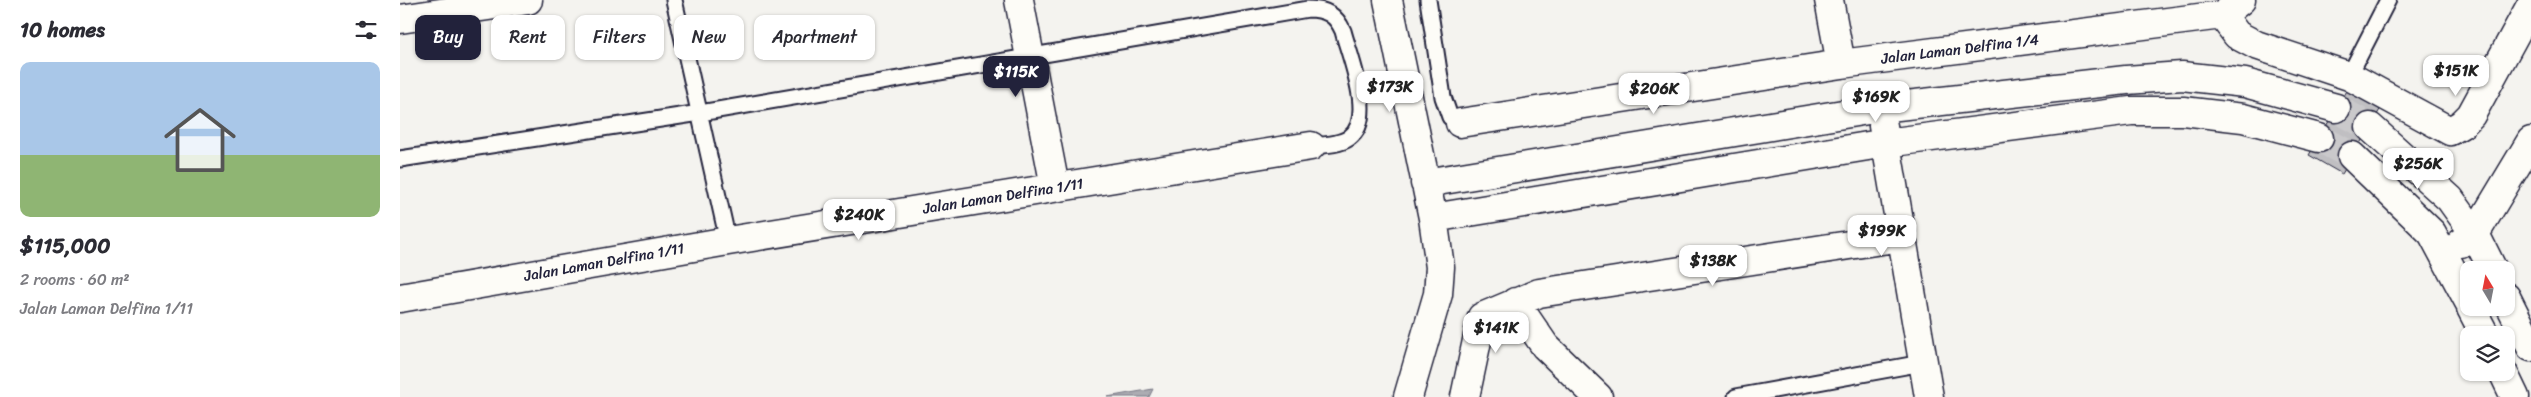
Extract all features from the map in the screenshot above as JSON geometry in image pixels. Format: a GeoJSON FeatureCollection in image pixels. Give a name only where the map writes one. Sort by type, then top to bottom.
{"type":"FeatureCollection","features":[{"type":"Feature","properties":{"kind":"street"},"geometry":{"type":"LineString","coordinates":[[400,19],[528,0]]}},
{"type":"Feature","properties":{"kind":"street"},"geometry":{"type":"LineString","coordinates":[[1018,0],[1055,187]]}},
{"type":"Feature","properties":{"kind":"street"},"geometry":{"type":"LineString","coordinates":[[1388,0],[1433,218],[1440,267],[1438,294],[1408,397]]}},
{"type":"Feature","properties":{"kind":"street"},"geometry":{"type":"LineString","coordinates":[[1829,0],[1842,64]]}},
{"type":"Feature","properties":{"kind":"street"},"geometry":{"type":"LineString","coordinates":[[2232,7],[2238,34],[2256,45],[2349,76],[2450,130],[2462,124],[2471,115],[2531,5]]}},
{"type":"Feature","properties":{"kind":"street","name":"Jalan Laman Delfina 1/4"},"geometry":{"type":"LineString","coordinates":[[1460,123],[1842,64],[2232,7]]}},
{"type":"Feature","properties":{"kind":"street"},"geometry":{"type":"LineString","coordinates":[[1425,183],[1880,108],[2126,80],[2182,76],[2245,83],[2336,108]]}},
{"type":"Feature","properties":{"kind":"street"},"geometry":{"type":"LineString","coordinates":[[1880,108],[1900,237],[1929,397]]}},
{"type":"Feature","properties":{"kind":"street"},"geometry":{"type":"LineString","coordinates":[[1433,218],[1886,143],[2131,111],[2183,111],[2242,118],[2319,138]]}},
{"type":"Feature","properties":{"kind":"street"},"geometry":{"type":"LineString","coordinates":[[2370,127],[2450,199],[2475,234],[2488,261]]}},
{"type":"Feature","properties":{"kind":"street"},"geometry":{"type":"LineString","coordinates":[[2445,254],[2475,234],[2531,141]]}},
{"type":"Feature","properties":{"kind":"street","name":"Jalan Laman Delfina 1/11"},"geometry":{"type":"LineString","coordinates":[[400,298],[728,241],[1311,146]]}},
{"type":"Feature","properties":{"kind":"street"},"geometry":{"type":"LineString","coordinates":[[2352,156],[2432,233],[2460,284]]}},
{"type":"Feature","properties":{"kind":"street"},"geometry":{"type":"LineString","coordinates":[[1465,397],[1482,317],[1515,302],[1546,292],[1900,237]]}},
{"type":"Feature","properties":{"kind":"street"},"geometry":{"type":"LineString","coordinates":[[1515,302],[1545,346],[1598,397]]}},
{"type":"Feature","properties":{"kind":"street"},"geometry":{"type":"LineString","coordinates":[[2515,315],[2531,347]]}},
{"type":"Feature","properties":{"kind":"street"},"geometry":{"type":"LineString","coordinates":[[2508,381],[2516,397]]}},
{"type":"Feature","properties":{"kind":"lane"},"geometry":{"type":"LineString","coordinates":[[674,0],[728,241]]}},
{"type":"Feature","properties":{"kind":"lane"},"geometry":{"type":"LineString","coordinates":[[1428,0],[1443,97],[1450,117],[1460,123]]}},
{"type":"Feature","properties":{"kind":"lane"},"geometry":{"type":"LineString","coordinates":[[2349,76],[2388,0]]}},
{"type":"Feature","properties":{"kind":"lane"},"geometry":{"type":"LineString","coordinates":[[400,159],[700,113],[1308,9],[1319,9],[1330,13],[1338,20],[1343,31],[1362,104],[1362,117],[1358,130],[1348,139],[1335,144],[1311,146]]}},
{"type":"Feature","properties":{"kind":"lane"},"geometry":{"type":"LineString","coordinates":[[1736,397],[1922,363]]}},
{"type":"Feature","properties":{"kind":"shaded area"},"geometry":{"type":"Polygon","coordinates":[[[1153,389],[1149,397],[1107,397],[1153,389]]]}},
{"type":"Feature","properties":{"kind":"building"},"geometry":{"type":"Polygon","coordinates":[[[2348,89],[2381,108],[2342,174],[2309,155],[2348,89]]]}},
{"type":"Feature","properties":{"kind":"tunnel"},"geometry":{"type":"LineString","coordinates":[[2336,108],[2370,127]]}},
{"type":"Feature","properties":{"kind":"tunnel"},"geometry":{"type":"LineString","coordinates":[[2319,138],[2352,156]]}}]}
